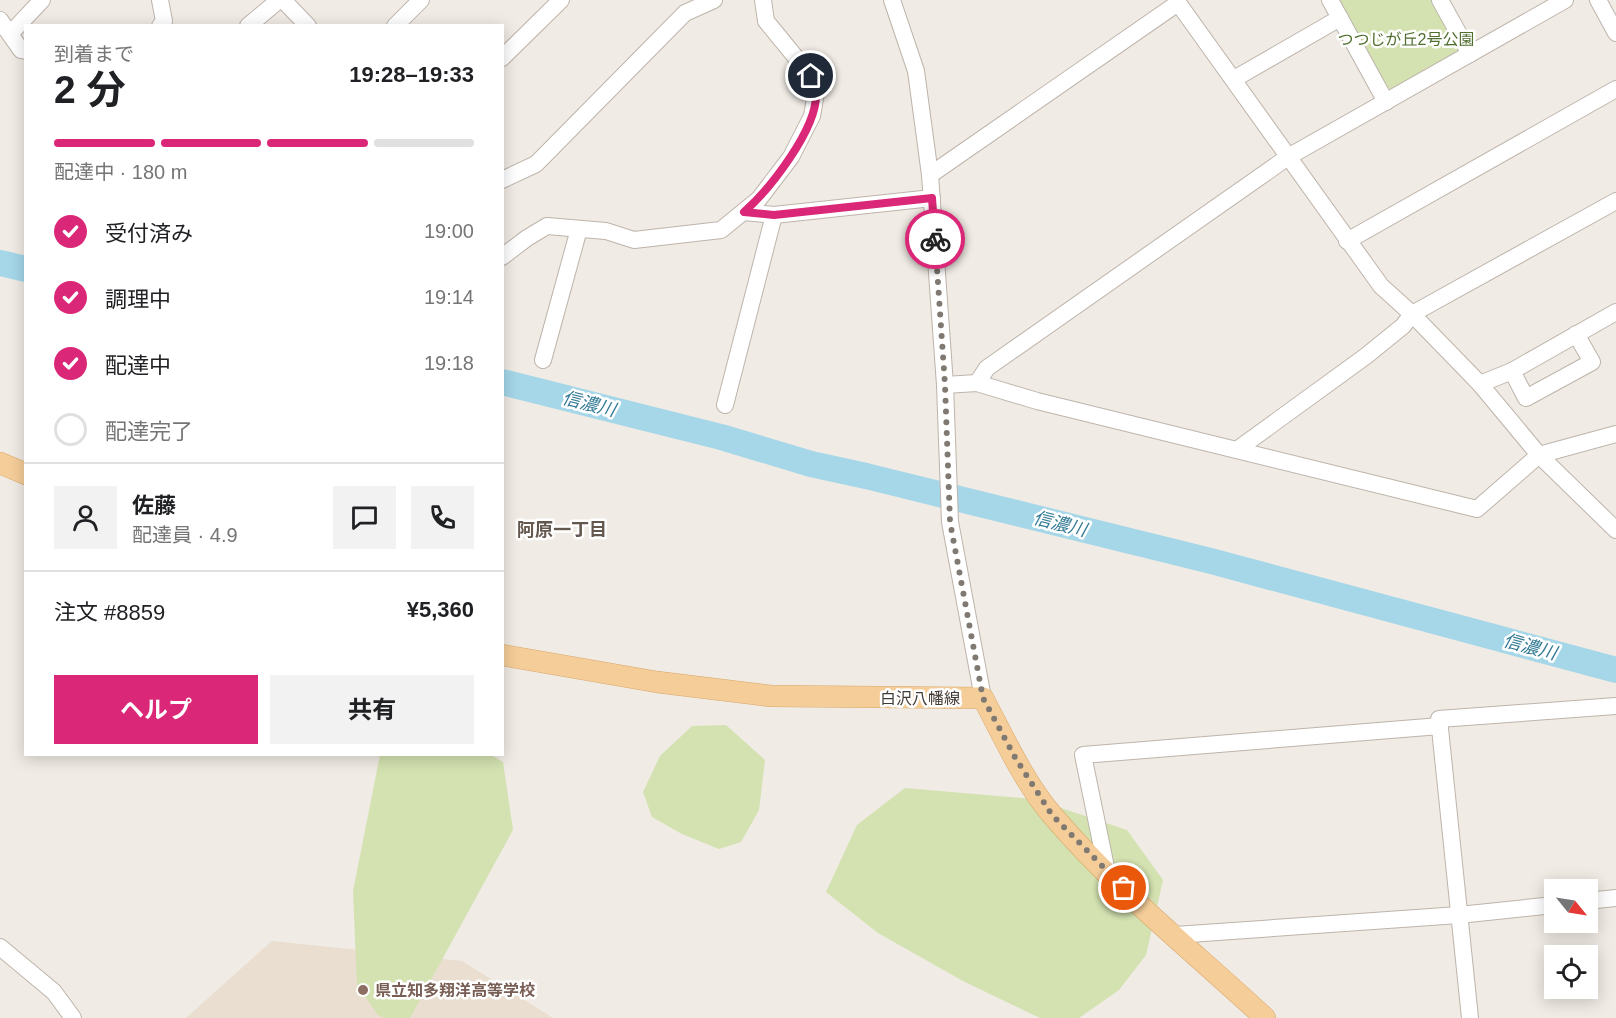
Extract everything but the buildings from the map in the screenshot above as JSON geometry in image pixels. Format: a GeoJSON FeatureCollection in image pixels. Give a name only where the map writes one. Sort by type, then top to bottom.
{"type":"FeatureCollection","features":[{"type":"Feature","properties":{"kind":"main road"},"geometry":{"type":"LineString","coordinates":[[0,463],[24,473]]}},
{"type":"Feature","properties":{"kind":"main road","name":"白沢八幡線"},"geometry":{"type":"LineString","coordinates":[[504,655],[657,682],[771,696],[983,698],[1016,759],[1052,815],[1107,872],[1265,1018]]}},
{"type":"Feature","properties":{"kind":"street"},"geometry":{"type":"LineString","coordinates":[[24,51],[21,50],[5,27],[42,0]]}},
{"type":"Feature","properties":{"kind":"street"},"geometry":{"type":"LineString","coordinates":[[160,0],[164,21],[162,24]]}},
{"type":"Feature","properties":{"kind":"street"},"geometry":{"type":"LineString","coordinates":[[251,24],[281,0],[306,24]]}},
{"type":"Feature","properties":{"kind":"street"},"geometry":{"type":"LineString","coordinates":[[504,56],[561,0]]}},
{"type":"Feature","properties":{"kind":"street"},"geometry":{"type":"LineString","coordinates":[[504,179],[536,164],[685,13],[714,0]]}},
{"type":"Feature","properties":{"kind":"street"},"geometry":{"type":"LineString","coordinates":[[504,255],[547,226],[606,231],[634,240],[721,230],[759,199],[790,157],[812,116],[816,93],[811,76],[766,21],[763,0]]}},
{"type":"Feature","properties":{"kind":"street"},"geometry":{"type":"LineString","coordinates":[[892,0],[916,71],[930,175],[945,385],[950,522],[983,698]]}},
{"type":"Feature","properties":{"kind":"street"},"geometry":{"type":"LineString","coordinates":[[1330,0],[1386,102]]}},
{"type":"Feature","properties":{"kind":"street"},"geometry":{"type":"LineString","coordinates":[[1440,0],[1470,54]]}},
{"type":"Feature","properties":{"kind":"street"},"geometry":{"type":"LineString","coordinates":[[977,383],[987,368],[1288,158],[1565,0]]}},
{"type":"Feature","properties":{"kind":"street"},"geometry":{"type":"LineString","coordinates":[[1598,0],[1616,33]]}},
{"type":"Feature","properties":{"kind":"street"},"geometry":{"type":"LineString","coordinates":[[397,24],[413,2]]}},
{"type":"Feature","properties":{"kind":"street"},"geometry":{"type":"LineString","coordinates":[[930,175],[1177,2],[1381,286],[1412,314],[1480,384],[1539,455],[1609,513],[1616,530]]}},
{"type":"Feature","properties":{"kind":"street"},"geometry":{"type":"LineString","coordinates":[[1234,79],[1340,18]]}},
{"type":"Feature","properties":{"kind":"street"},"geometry":{"type":"LineString","coordinates":[[1347,241],[1616,89]]}},
{"type":"Feature","properties":{"kind":"street"},"geometry":{"type":"LineString","coordinates":[[744,212],[774,215],[932,198]]}},
{"type":"Feature","properties":{"kind":"street"},"geometry":{"type":"LineString","coordinates":[[1238,449],[1366,356],[1403,326],[1412,314],[1616,201]]}},
{"type":"Feature","properties":{"kind":"street"},"geometry":{"type":"LineString","coordinates":[[725,405],[774,215]]}},
{"type":"Feature","properties":{"kind":"street"},"geometry":{"type":"LineString","coordinates":[[543,360],[579,229]]}},
{"type":"Feature","properties":{"kind":"street"},"geometry":{"type":"LineString","coordinates":[[1480,384],[1512,370],[1616,312]]}},
{"type":"Feature","properties":{"kind":"street"},"geometry":{"type":"LineString","coordinates":[[1512,370],[1526,398],[1592,362],[1576,334]]}},
{"type":"Feature","properties":{"kind":"street"},"geometry":{"type":"LineString","coordinates":[[945,385],[977,383],[1037,401],[1476,509],[1539,455],[1616,434]]}},
{"type":"Feature","properties":{"kind":"street"},"geometry":{"type":"LineString","coordinates":[[1470,1018],[1439,719],[1616,706]]}},
{"type":"Feature","properties":{"kind":"street"},"geometry":{"type":"LineString","coordinates":[[1107,872],[1083,755],[1440,726]]}},
{"type":"Feature","properties":{"kind":"street"},"geometry":{"type":"LineString","coordinates":[[1598,900],[1616,898]]}},
{"type":"Feature","properties":{"kind":"street"},"geometry":{"type":"LineString","coordinates":[[1175,935],[1459,915],[1544,906]]}},
{"type":"Feature","properties":{"kind":"street"},"geometry":{"type":"LineString","coordinates":[[0,947],[54,992],[74,1018]]}},
{"type":"Feature","properties":{"kind":"shaded area","name":"県立知多翔洋高等学校"},"geometry":{"type":"Polygon","coordinates":[[[272,941],[462,961],[553,1018],[186,1018],[272,941]]]}},
{"type":"Feature","properties":{"kind":"green space","name":"つつじが丘2号公園"},"geometry":{"type":"Polygon","coordinates":[[[1338,0],[1436,0],[1461,53],[1393,90],[1388,88],[1338,0]]]}},
{"type":"Feature","properties":{"kind":"green space"},"geometry":{"type":"Polygon","coordinates":[[[726,725],[765,760],[759,810],[741,842],[719,849],[682,834],[652,817],[643,792],[660,756],[692,726],[726,725]]]}},
{"type":"Feature","properties":{"kind":"green space"},"geometry":{"type":"Polygon","coordinates":[[[380,756],[493,756],[503,762],[513,830],[410,1018],[385,1018],[378,1015],[357,985],[353,891],[380,756]]]}},
{"type":"Feature","properties":{"kind":"green space"},"geometry":{"type":"Polygon","coordinates":[[[905,788],[1034,799],[1127,830],[1163,880],[1146,955],[1119,990],[1079,1018],[1040,1018],[963,981],[878,933],[826,892],[857,825],[905,788]]]}},
{"type":"Feature","properties":{"kind":"waterway","name":"信濃川"},"geometry":{"type":"LineString","coordinates":[[0,263],[24,269]]}},
{"type":"Feature","properties":{"kind":"waterway","name":"信濃川"},"geometry":{"type":"LineString","coordinates":[[504,383],[721,437],[811,464],[1211,561],[1616,670]]}},
{"type":"Feature","properties":{"kind":"way so far"},"geometry":{"type":"LineString","coordinates":[[935,239],[945,385],[950,522],[983,698],[1016,759],[1052,815],[1124,888]]}},
{"type":"Feature","properties":{"kind":"place","name":"県立知多翔洋高等学校"},"geometry":{"type":"Point","coordinates":[363,990]}},
{"type":"Feature","properties":{"kind":"district","name":"阿原一丁目"},"geometry":{"type":"Point","coordinates":[562,530]}},
{"type":"Feature","properties":{"kind":"route"},"geometry":{"type":"LineString","coordinates":[[811,76],[816,93],[812,116],[790,157],[759,199],[744,212],[774,215],[932,198],[935,239]]}}]}
